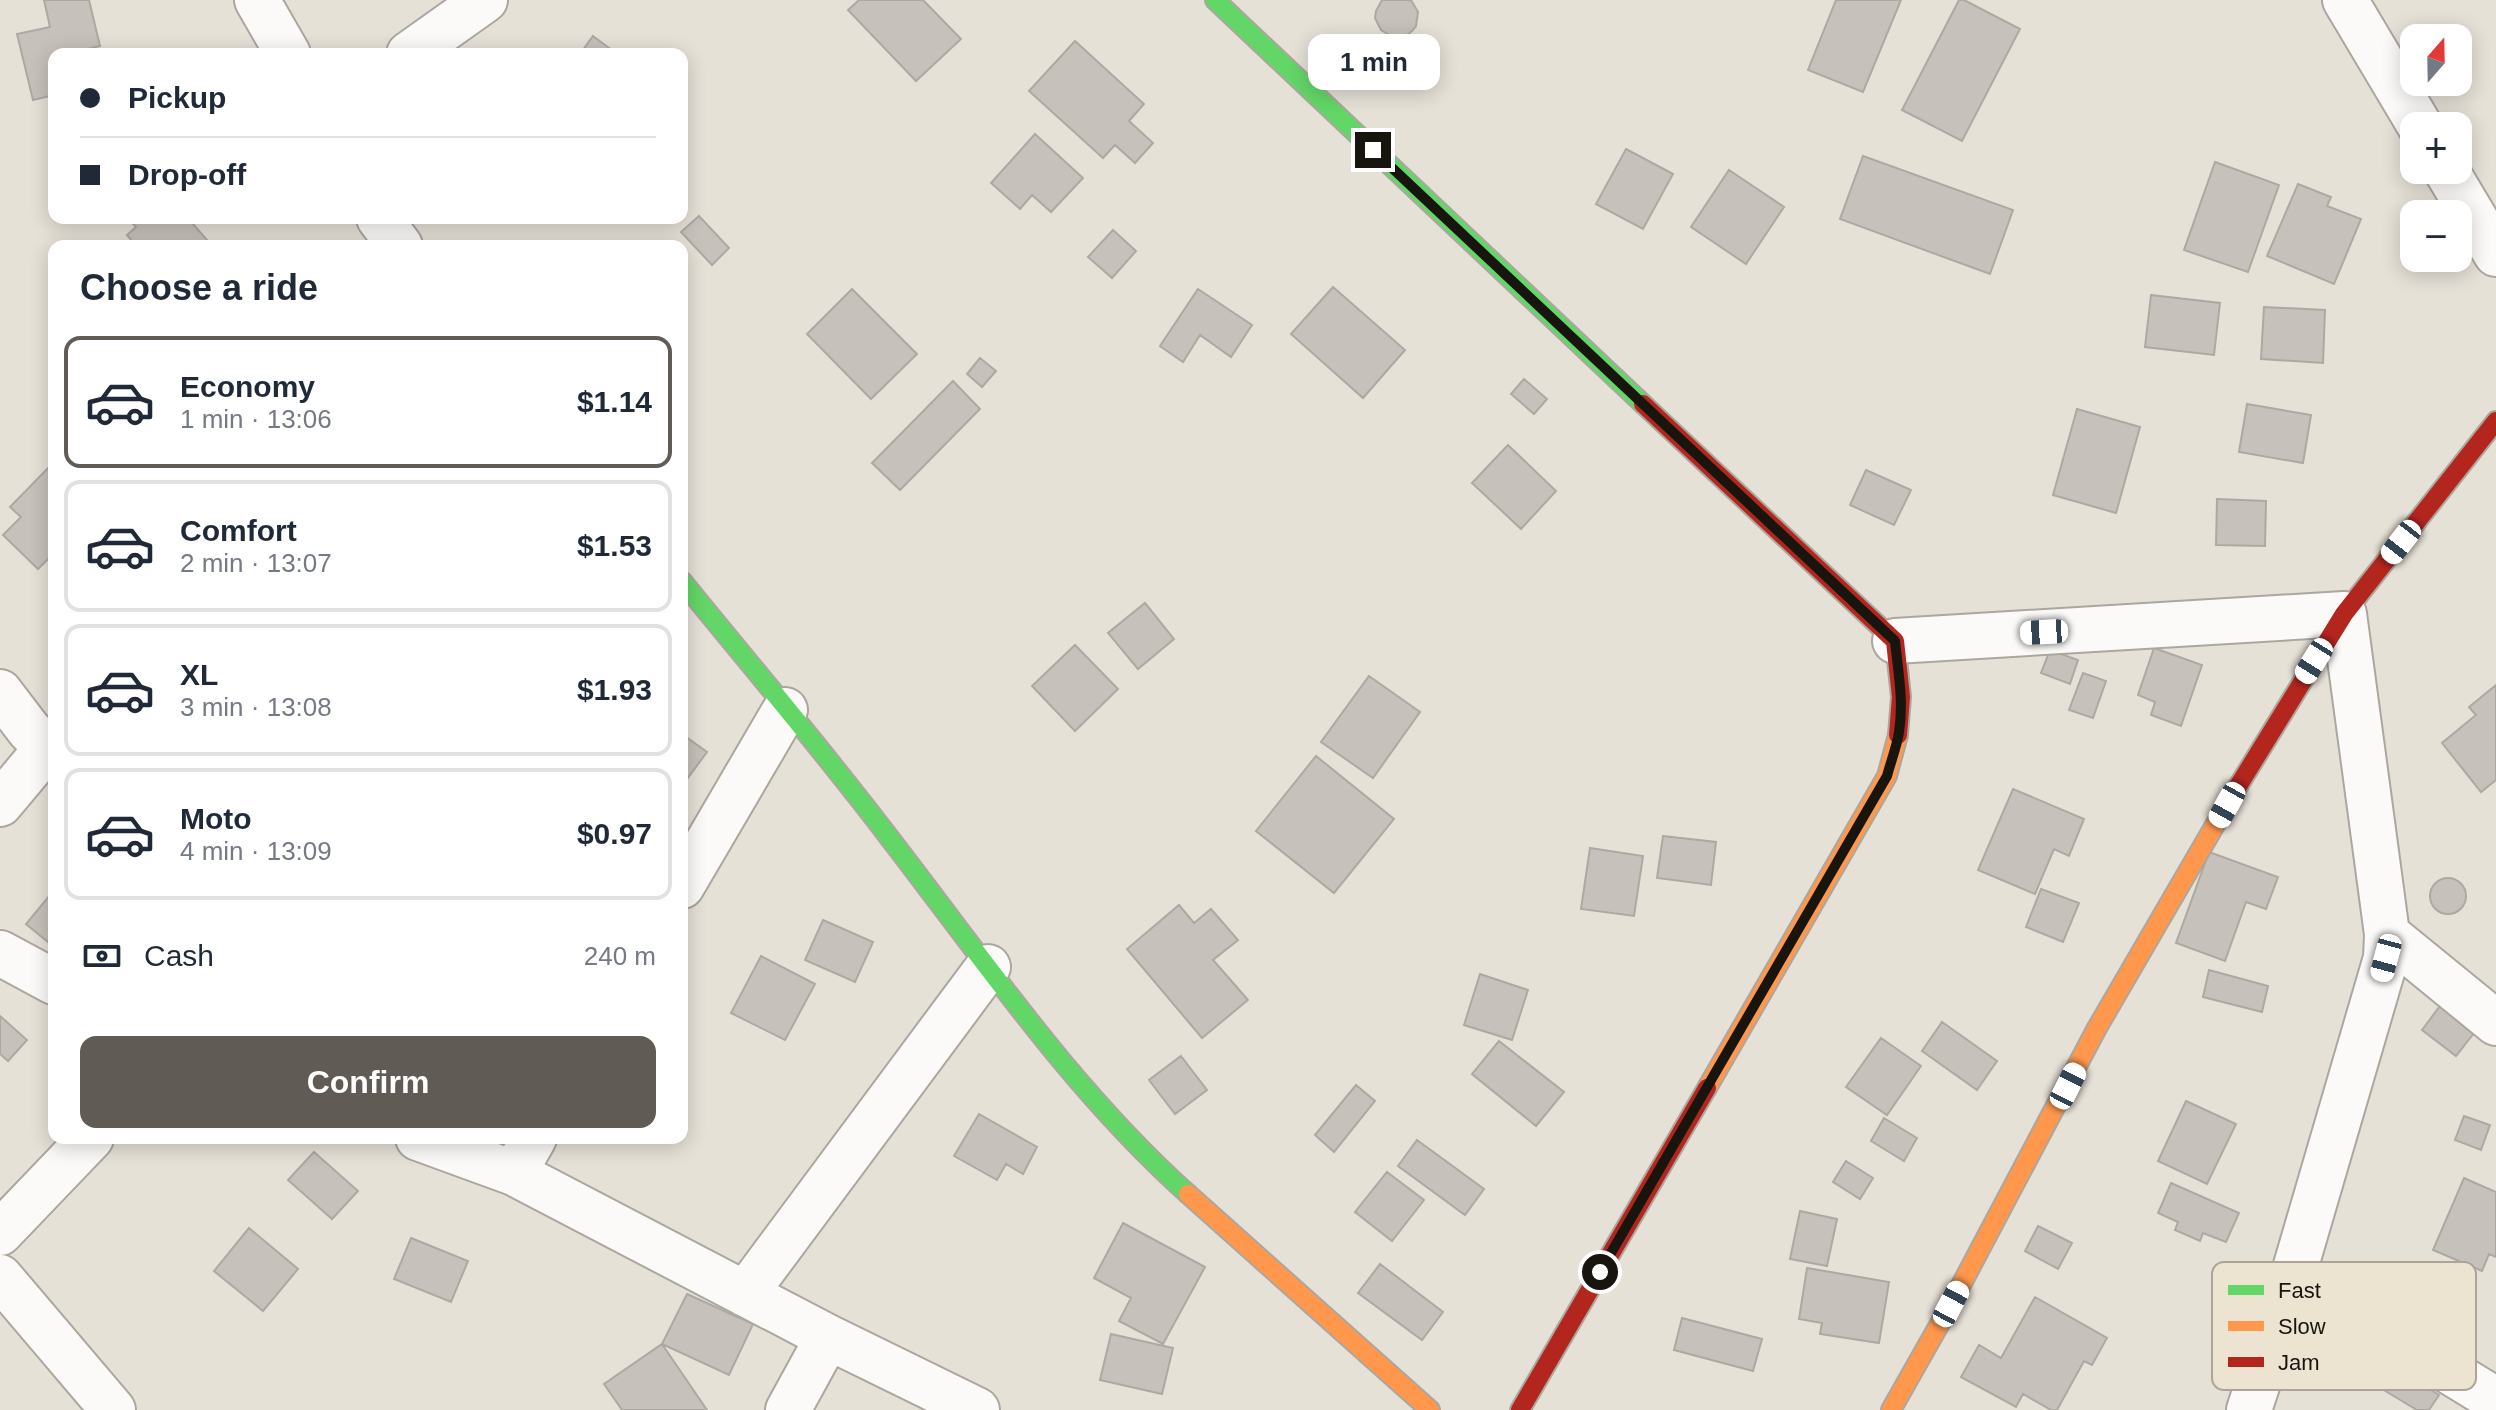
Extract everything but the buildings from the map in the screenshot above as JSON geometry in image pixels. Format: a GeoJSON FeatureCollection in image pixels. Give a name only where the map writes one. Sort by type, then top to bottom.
{"type":"FeatureCollection","features":[{"type":"Feature","properties":{"kind":"street"},"geometry":{"type":"LineString","coordinates":[[257,0],[285,48]]}},
{"type":"Feature","properties":{"kind":"street"},"geometry":{"type":"LineString","coordinates":[[417,48],[485,0]]}},
{"type":"Feature","properties":{"kind":"street"},"geometry":{"type":"LineString","coordinates":[[1215,0],[1895,641],[1902,696],[1901,714],[1899,736],[1887,776],[1520,1410]]}},
{"type":"Feature","properties":{"kind":"street"},"geometry":{"type":"LineString","coordinates":[[2345,0],[2412,112]]}},
{"type":"Feature","properties":{"kind":"street"},"geometry":{"type":"LineString","coordinates":[[2454,184],[2496,254]]}},
{"type":"Feature","properties":{"kind":"street"},"geometry":{"type":"LineString","coordinates":[[1891,1410],[1951,1304],[2097,1028],[2241,779],[2344,614],[2496,421]]}},
{"type":"Feature","properties":{"kind":"street"},"geometry":{"type":"LineString","coordinates":[[688,589],[886,833],[988,967],[1102,1108],[1163,1171],[1430,1410]]}},
{"type":"Feature","properties":{"kind":"street"},"geometry":{"type":"LineString","coordinates":[[1895,641],[2344,614]]}},
{"type":"Feature","properties":{"kind":"street"},"geometry":{"type":"LineString","coordinates":[[2297,1262],[2383,968],[2387,934],[2344,614]]}},
{"type":"Feature","properties":{"kind":"street"},"geometry":{"type":"LineString","coordinates":[[0,692],[48,750]]}},
{"type":"Feature","properties":{"kind":"street"},"geometry":{"type":"LineString","coordinates":[[688,876],[785,710]]}},
{"type":"Feature","properties":{"kind":"street"},"geometry":{"type":"LineString","coordinates":[[0,804],[48,754]]}},
{"type":"Feature","properties":{"kind":"street"},"geometry":{"type":"LineString","coordinates":[[2387,934],[2496,1023]]}},
{"type":"Feature","properties":{"kind":"street"},"geometry":{"type":"LineString","coordinates":[[0,953],[48,979]]}},
{"type":"Feature","properties":{"kind":"street"},"geometry":{"type":"LineString","coordinates":[[745,1294],[988,967]]}},
{"type":"Feature","properties":{"kind":"street"},"geometry":{"type":"LineString","coordinates":[[0,1233],[85,1144]]}},
{"type":"Feature","properties":{"kind":"street"},"geometry":{"type":"LineString","coordinates":[[455,1144],[524,1155],[745,1294],[977,1410]]}},
{"type":"Feature","properties":{"kind":"street"},"geometry":{"type":"LineString","coordinates":[[0,1277],[113,1410]]}},
{"type":"Feature","properties":{"kind":"street"},"geometry":{"type":"LineString","coordinates":[[788,1410],[828,1337]]}},
{"type":"Feature","properties":{"kind":"street"},"geometry":{"type":"LineString","coordinates":[[2476,1388],[2496,1400]]}},
{"type":"Feature","properties":{"kind":"street"},"geometry":{"type":"LineString","coordinates":[[2249,1410],[2256,1390]]}},
{"type":"Feature","properties":{"kind":"traffic: fast"},"geometry":{"type":"LineString","coordinates":[[1215,0],[1643,404]]}},
{"type":"Feature","properties":{"kind":"traffic: fast"},"geometry":{"type":"LineString","coordinates":[[688,588],[838,771],[1067,1067],[1146,1154],[1188,1194]]}},
{"type":"Feature","properties":{"kind":"traffic: slow"},"geometry":{"type":"LineString","coordinates":[[1707,1088],[1887,776],[1898,735]]}},
{"type":"Feature","properties":{"kind":"traffic: slow"},"geometry":{"type":"LineString","coordinates":[[1891,1410],[1951,1304],[2097,1028],[2229,801]]}},
{"type":"Feature","properties":{"kind":"traffic: slow"},"geometry":{"type":"LineString","coordinates":[[1188,1194],[1430,1410]]}},
{"type":"Feature","properties":{"kind":"traffic: jam"},"geometry":{"type":"LineString","coordinates":[[1643,404],[1895,641],[1901,697],[1898,735]]}},
{"type":"Feature","properties":{"kind":"traffic: jam"},"geometry":{"type":"LineString","coordinates":[[2229,801],[2344,614],[2496,421]]}},
{"type":"Feature","properties":{"kind":"traffic: jam"},"geometry":{"type":"LineString","coordinates":[[1520,1410],[1707,1088]]}},
{"type":"Feature","properties":{"kind":"route"},"geometry":{"type":"LineString","coordinates":[[1373,150],[1895,641],[1902,696],[1901,714],[1899,736],[1887,776],[1600,1272]]}}]}
